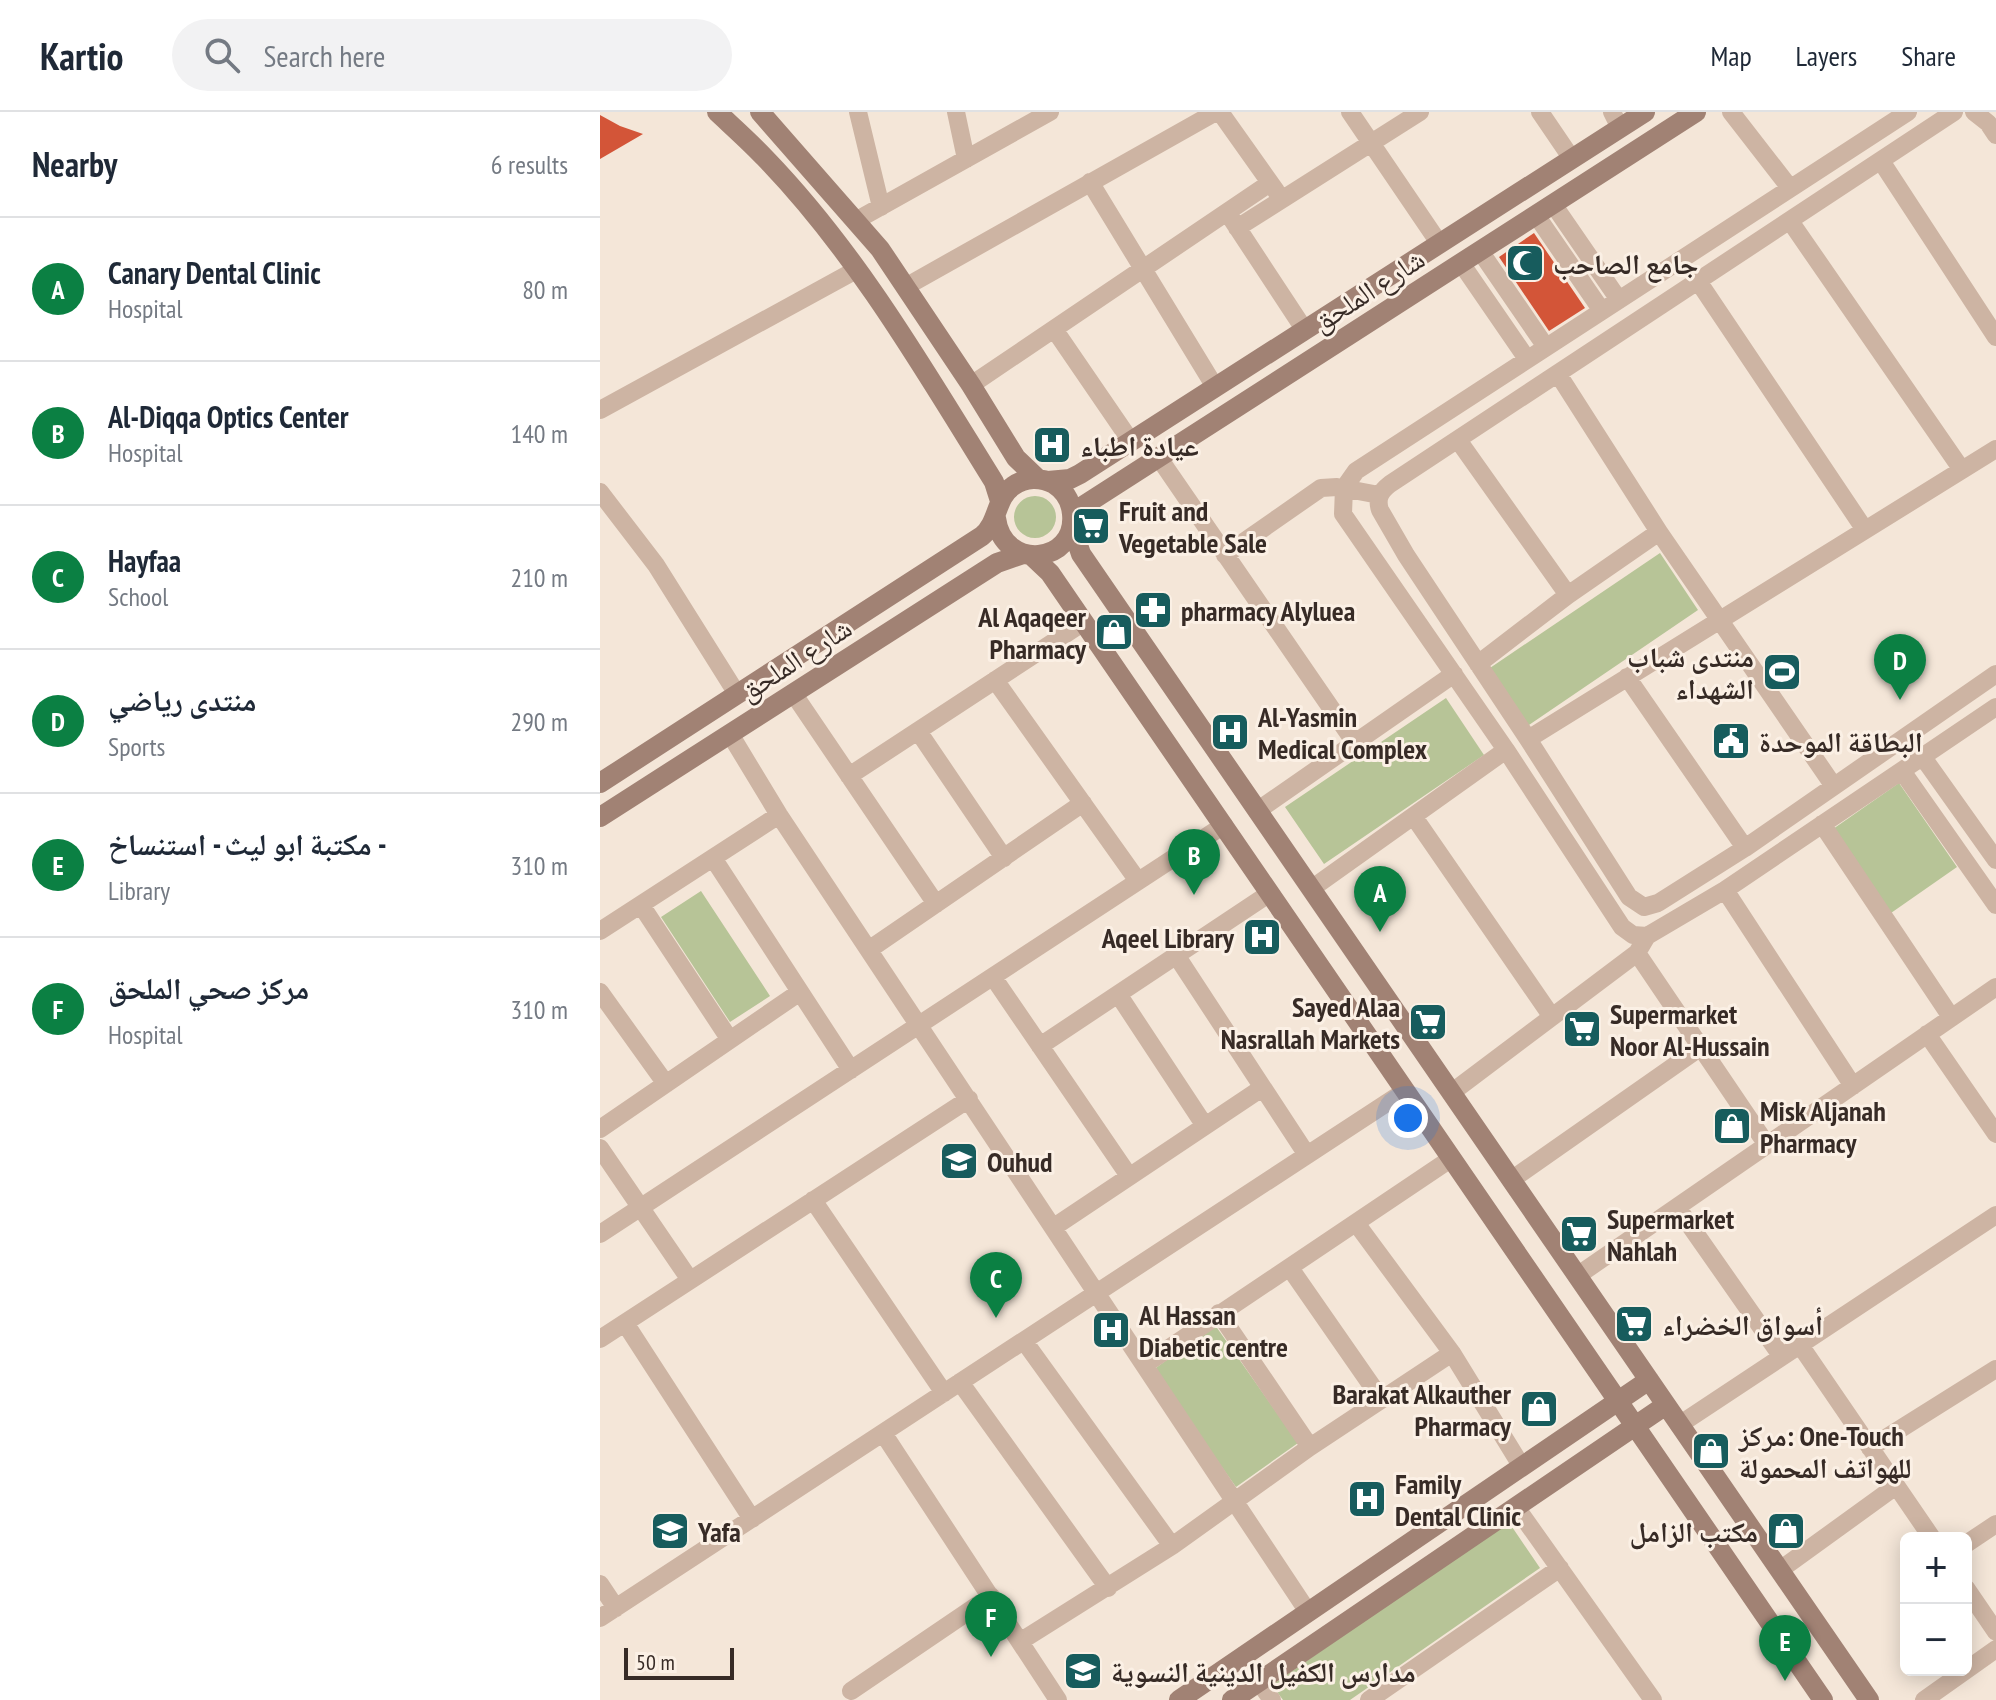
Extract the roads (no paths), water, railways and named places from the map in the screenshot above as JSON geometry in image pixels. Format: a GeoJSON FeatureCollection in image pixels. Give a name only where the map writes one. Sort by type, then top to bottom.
{"type":"FeatureCollection","features":[{"type":"Feature","properties":{"kind":"street"},"geometry":{"type":"LineString","coordinates":[[717,112],[767,160],[856,270],[922,366],[994,482],[997,527],[1007,544],[1045,566],[1823,1700]]}},
{"type":"Feature","properties":{"kind":"street"},"geometry":{"type":"LineString","coordinates":[[760,112],[857,220],[907,286],[1016,458],[1067,496],[1081,554],[1869,1700]]}},
{"type":"Feature","properties":{"kind":"street"},"geometry":{"type":"LineString","coordinates":[[858,112],[881,207]]}},
{"type":"Feature","properties":{"kind":"street"},"geometry":{"type":"LineString","coordinates":[[956,112],[966,159]]}},
{"type":"Feature","properties":{"kind":"street"},"geometry":{"type":"LineString","coordinates":[[857,220],[1050,112]]}},
{"type":"Feature","properties":{"kind":"street"},"geometry":{"type":"LineString","coordinates":[[907,286],[1218,112],[1283,200]]}},
{"type":"Feature","properties":{"kind":"street"},"geometry":{"type":"LineString","coordinates":[[1350,112],[1439,243]]}},
{"type":"Feature","properties":{"kind":"street"},"geometry":{"type":"LineString","coordinates":[[971,385],[1143,269],[1232,220],[1283,200],[1420,112]]}},
{"type":"Feature","properties":{"kind":"street"},"geometry":{"type":"LineString","coordinates":[[1540,112],[1572,159]]}},
{"type":"Feature","properties":{"kind":"street","name":"شارع الملحق"},"geometry":{"type":"LineString","coordinates":[[1072,523],[1083,506],[1696,112]]}},
{"type":"Feature","properties":{"kind":"street"},"geometry":{"type":"LineString","coordinates":[[1731,112],[1790,188]]}},
{"type":"Feature","properties":{"kind":"street"},"geometry":{"type":"LineString","coordinates":[[1647,936],[1633,935],[1622,927],[1506,750],[1343,514],[1344,488],[1356,471],[1908,112]]}},
{"type":"Feature","properties":{"kind":"street"},"geometry":{"type":"LineString","coordinates":[[1451,1093],[1637,953],[1647,936],[1725,890],[1996,704],[1990,678],[1745,848],[1658,903],[1644,907],[1629,897],[1386,521],[1378,506],[1379,495],[1390,484],[1954,112]]}},
{"type":"Feature","properties":{"kind":"street"},"geometry":{"type":"LineString","coordinates":[[1974,112],[1988,123],[1996,135]]}},
{"type":"Feature","properties":{"kind":"street"},"geometry":{"type":"LineString","coordinates":[[1642,114],[1642,131],[1655,139]]}},
{"type":"Feature","properties":{"kind":"street","name":"شارع الملحق"},"geometry":{"type":"LineString","coordinates":[[1043,480],[1070,479],[1080,474],[1572,159],[1612,126],[1642,114]]}},
{"type":"Feature","properties":{"kind":"street"},"geometry":{"type":"LineString","coordinates":[[1612,126],[1611,140],[1619,149],[1620,161]]}},
{"type":"Feature","properties":{"kind":"street"},"geometry":{"type":"LineString","coordinates":[[1881,161],[1996,337]]}},
{"type":"Feature","properties":{"kind":"street"},"geometry":{"type":"LineString","coordinates":[[1090,182],[1215,387]]}},
{"type":"Feature","properties":{"kind":"street"},"geometry":{"type":"LineString","coordinates":[[1232,220],[1270,183]]}},
{"type":"Feature","properties":{"kind":"street"},"geometry":{"type":"LineString","coordinates":[[1545,210],[1619,300]]}},
{"type":"Feature","properties":{"kind":"street"},"geometry":{"type":"LineString","coordinates":[[1545,210],[1602,311]]}},
{"type":"Feature","properties":{"kind":"street"},"geometry":{"type":"LineString","coordinates":[[1232,220],[1304,329]]}},
{"type":"Feature","properties":{"kind":"street"},"geometry":{"type":"LineString","coordinates":[[1790,221],[1962,470]]}},
{"type":"Feature","properties":{"kind":"street"},"geometry":{"type":"LineString","coordinates":[[1717,235],[1733,258]]}},
{"type":"Feature","properties":{"kind":"street"},"geometry":{"type":"LineString","coordinates":[[1480,251],[1546,347]]}},
{"type":"Feature","properties":{"kind":"street"},"geometry":{"type":"LineString","coordinates":[[1461,263],[1527,359]]}},
{"type":"Feature","properties":{"kind":"street"},"geometry":{"type":"LineString","coordinates":[[600,410],[856,270]]}},
{"type":"Feature","properties":{"kind":"street"},"geometry":{"type":"LineString","coordinates":[[1698,281],[1865,530]]}},
{"type":"Feature","properties":{"kind":"street"},"geometry":{"type":"LineString","coordinates":[[1054,329],[1130,440]]}},
{"type":"Feature","properties":{"kind":"street"},"geometry":{"type":"LineString","coordinates":[[1558,374],[1659,532],[1833,785]]}},
{"type":"Feature","properties":{"kind":"street"},"geometry":{"type":"LineString","coordinates":[[1458,440],[1568,595]]}},
{"type":"Feature","properties":{"kind":"street"},"geometry":{"type":"LineString","coordinates":[[1528,739],[1996,449]]}},
{"type":"Feature","properties":{"kind":"street"},"geometry":{"type":"LineString","coordinates":[[1159,458],[1355,743]]}},
{"type":"Feature","properties":{"kind":"street"},"geometry":{"type":"LineString","coordinates":[[998,509],[1015,484],[1043,480]]}},
{"type":"Feature","properties":{"kind":"street"},"geometry":{"type":"LineString","coordinates":[[1225,555],[1321,488],[1328,486],[1379,495]]}},
{"type":"Feature","properties":{"kind":"street"},"geometry":{"type":"LineString","coordinates":[[600,492],[656,565],[737,694]]}},
{"type":"Feature","properties":{"kind":"street","name":"شارع الملحق"},"geometry":{"type":"LineString","coordinates":[[600,783],[982,536],[992,526],[998,509]]}},
{"type":"Feature","properties":{"kind":"street"},"geometry":{"type":"LineString","coordinates":[[1027,555],[1053,551],[1068,537],[1072,523]]}},
{"type":"Feature","properties":{"kind":"street"},"geometry":{"type":"LineString","coordinates":[[1478,664],[1568,595],[1659,532]]}},
{"type":"Feature","properties":{"kind":"street","name":"شارع الملحق"},"geometry":{"type":"LineString","coordinates":[[600,817],[997,563],[1027,555]]}},
{"type":"Feature","properties":{"kind":"street"},"geometry":{"type":"LineString","coordinates":[[849,776],[1084,622]]}},
{"type":"Feature","properties":{"kind":"street"},"geometry":{"type":"LineString","coordinates":[[1257,811],[1454,674]]}},
{"type":"Feature","properties":{"kind":"street"},"geometry":{"type":"LineString","coordinates":[[1627,677],[1745,848]]}},
{"type":"Feature","properties":{"kind":"street"},"geometry":{"type":"LineString","coordinates":[[995,680],[1138,881]]}},
{"type":"Feature","properties":{"kind":"street"},"geometry":{"type":"LineString","coordinates":[[793,693],[936,904]]}},
{"type":"Feature","properties":{"kind":"street"},"geometry":{"type":"LineString","coordinates":[[918,731],[1004,858]]}},
{"type":"Feature","properties":{"kind":"street"},"geometry":{"type":"LineString","coordinates":[[730,734],[779,815],[1234,1501],[1311,1610]]}},
{"type":"Feature","properties":{"kind":"street"},"geometry":{"type":"LineString","coordinates":[[1311,889],[1506,750]]}},
{"type":"Feature","properties":{"kind":"street"},"geometry":{"type":"LineString","coordinates":[[1922,756],[1996,860]]}},
{"type":"Feature","properties":{"kind":"street"},"geometry":{"type":"LineString","coordinates":[[1902,771],[1996,905]]}},
{"type":"Feature","properties":{"kind":"street"},"geometry":{"type":"LineString","coordinates":[[870,949],[1083,803]]}},
{"type":"Feature","properties":{"kind":"street"},"geometry":{"type":"LineString","coordinates":[[600,931],[779,815]]}},
{"type":"Feature","properties":{"kind":"street"},"geometry":{"type":"LineString","coordinates":[[1414,817],[1552,1017]]}},
{"type":"Feature","properties":{"kind":"street"},"geometry":{"type":"LineString","coordinates":[[1822,824],[1951,1017]]}},
{"type":"Feature","properties":{"kind":"street"},"geometry":{"type":"LineString","coordinates":[[600,1234],[1224,825]]}},
{"type":"Feature","properties":{"kind":"street"},"geometry":{"type":"LineString","coordinates":[[713,858],[851,1070]]}},
{"type":"Feature","properties":{"kind":"street"},"geometry":{"type":"LineString","coordinates":[[1725,890],[1853,1086]]}},
{"type":"Feature","properties":{"kind":"street"},"geometry":{"type":"LineString","coordinates":[[1040,1046],[1270,893]]}},
{"type":"Feature","properties":{"kind":"street"},"geometry":{"type":"LineString","coordinates":[[641,905],[730,1040]]}},
{"type":"Feature","properties":{"kind":"street"},"geometry":{"type":"LineString","coordinates":[[1644,907],[1647,936]]}},
{"type":"Feature","properties":{"kind":"street"},"geometry":{"type":"LineString","coordinates":[[1637,953],[1767,1145]]}},
{"type":"Feature","properties":{"kind":"street"},"geometry":{"type":"LineString","coordinates":[[1176,955],[1307,1155]]}},
{"type":"Feature","properties":{"kind":"street"},"geometry":{"type":"LineString","coordinates":[[993,977],[1129,1176]]}},
{"type":"Feature","properties":{"kind":"street"},"geometry":{"type":"LineString","coordinates":[[1577,1276],[1996,987]]}},
{"type":"Feature","properties":{"kind":"street"},"geometry":{"type":"LineString","coordinates":[[600,992],[666,1084]]}},
{"type":"Feature","properties":{"kind":"street"},"geometry":{"type":"LineString","coordinates":[[600,1129],[800,992]]}},
{"type":"Feature","properties":{"kind":"street"},"geometry":{"type":"LineString","coordinates":[[1118,994],[1205,1126]]}},
{"type":"Feature","properties":{"kind":"street"},"geometry":{"type":"LineString","coordinates":[[1927,1034],[1996,1134]]}},
{"type":"Feature","properties":{"kind":"street"},"geometry":{"type":"LineString","coordinates":[[1511,1180],[1701,1047]]}},
{"type":"Feature","properties":{"kind":"street"},"geometry":{"type":"LineString","coordinates":[[1054,1227],[1262,1088]]}},
{"type":"Feature","properties":{"kind":"street"},"geometry":{"type":"LineString","coordinates":[[600,1618],[1405,1091]]}},
{"type":"Feature","properties":{"kind":"street"},"geometry":{"type":"LineString","coordinates":[[600,1339],[969,1099]]}},
{"type":"Feature","properties":{"kind":"street"},"geometry":{"type":"LineString","coordinates":[[600,1148],[690,1280]]}},
{"type":"Feature","properties":{"kind":"street"},"geometry":{"type":"LineString","coordinates":[[1144,1365],[1452,1158]]}},
{"type":"Feature","properties":{"kind":"street"},"geometry":{"type":"LineString","coordinates":[[813,1200],[944,1393]]}},
{"type":"Feature","properties":{"kind":"street"},"geometry":{"type":"LineString","coordinates":[[1677,1207],[1782,1357]]}},
{"type":"Feature","properties":{"kind":"street"},"geometry":{"type":"LineString","coordinates":[[1679,1425],[1996,1215]]}},
{"type":"Feature","properties":{"kind":"street"},"geometry":{"type":"LineString","coordinates":[[1356,1223],[1452,1353],[1522,1467]]}},
{"type":"Feature","properties":{"kind":"street"},"geometry":{"type":"LineString","coordinates":[[1290,1268],[1381,1399]]}},
{"type":"Feature","properties":{"kind":"street"},"geometry":{"type":"LineString","coordinates":[[1219,1313],[1310,1447]]}},
{"type":"Feature","properties":{"kind":"street"},"geometry":{"type":"LineString","coordinates":[[625,1323],[752,1519]]}},
{"type":"Feature","properties":{"kind":"street"},"geometry":{"type":"LineString","coordinates":[[1024,1341],[1172,1546]]}},
{"type":"Feature","properties":{"kind":"street"},"geometry":{"type":"LineString","coordinates":[[1800,1345],[1928,1532]]}},
{"type":"Feature","properties":{"kind":"street"},"geometry":{"type":"LineString","coordinates":[[1021,1641],[1172,1546],[1310,1447],[1452,1353]]}},
{"type":"Feature","properties":{"kind":"street"},"geometry":{"type":"LineString","coordinates":[[1870,1448],[1996,1369]]}},
{"type":"Feature","properties":{"kind":"street"},"geometry":{"type":"LineString","coordinates":[[1179,1700],[1649,1380]]}},
{"type":"Feature","properties":{"kind":"street"},"geometry":{"type":"LineString","coordinates":[[960,1382],[1108,1588]]}},
{"type":"Feature","properties":{"kind":"street"},"geometry":{"type":"LineString","coordinates":[[1232,1700],[1666,1405]]}},
{"type":"Feature","properties":{"kind":"street"},"geometry":{"type":"LineString","coordinates":[[883,1433],[1058,1700]]}},
{"type":"Feature","properties":{"kind":"street"},"geometry":{"type":"LineString","coordinates":[[1780,1570],[1896,1486]]}},
{"type":"Feature","properties":{"kind":"street"},"geometry":{"type":"LineString","coordinates":[[1516,1507],[1646,1698]]}},
{"type":"Feature","properties":{"kind":"street"},"geometry":{"type":"LineString","coordinates":[[1972,1540],[1996,1524]]}},
{"type":"Feature","properties":{"kind":"street"},"geometry":{"type":"LineString","coordinates":[[1369,1700],[1560,1568]]}},
{"type":"Feature","properties":{"kind":"street"},"geometry":{"type":"LineString","coordinates":[[600,1584],[616,1608]]}},
{"type":"Feature","properties":{"kind":"street"},"geometry":{"type":"LineString","coordinates":[[1341,1590],[1346,1605],[1360,1613]]}},
{"type":"Feature","properties":{"kind":"street"},"geometry":{"type":"LineString","coordinates":[[851,1691],[991,1596]]}},
{"type":"Feature","properties":{"kind":"street"},"geometry":{"type":"LineString","coordinates":[[1972,1597],[1996,1632]]}},
{"type":"Feature","properties":{"kind":"street"},"geometry":{"type":"LineString","coordinates":[[1311,1610],[1321,1610],[1329,1620],[1330,1633]]}},
{"type":"Feature","properties":{"kind":"street"},"geometry":{"type":"LineString","coordinates":[[1924,1700],[1996,1649]]}},
{"type":"Feature","properties":{"kind":"street"},"geometry":{"type":"LineString","coordinates":[[1259,1682],[1272,1700]]}},
{"type":"Feature","properties":{"kind":"place","name":"جامع الصاحب"},"geometry":{"type":"Point","coordinates":[1525,263]}},
{"type":"Feature","properties":{"kind":"place","name":"عيادة اطباء"},"geometry":{"type":"Point","coordinates":[1052,445]}},
{"type":"Feature","properties":{"kind":"place","name":"Fruit and Vegetable Sale"},"geometry":{"type":"Point","coordinates":[1091,526]}},
{"type":"Feature","properties":{"kind":"place","name":"pharmacy Alyluea"},"geometry":{"type":"Point","coordinates":[1153,610]}},
{"type":"Feature","properties":{"kind":"place","name":"Al Aqaqeer Pharmacy"},"geometry":{"type":"Point","coordinates":[1114,632]}},
{"type":"Feature","properties":{"kind":"place","name":"منتدى شباب الشهداء"},"geometry":{"type":"Point","coordinates":[1782,672]}},
{"type":"Feature","properties":{"kind":"place","name":"منتدى رياضي"},"geometry":{"type":"Point","coordinates":[1900,700]}},
{"type":"Feature","properties":{"kind":"place","name":"Al-Yasmin Medical Complex"},"geometry":{"type":"Point","coordinates":[1230,732]}},
{"type":"Feature","properties":{"kind":"place","name":"البطاقة الموحدة"},"geometry":{"type":"Point","coordinates":[1731,741]}},
{"type":"Feature","properties":{"kind":"place","name":"Al-Diqqa Optics Center"},"geometry":{"type":"Point","coordinates":[1194,895]}},
{"type":"Feature","properties":{"kind":"place","name":"Canary Dental Clinic"},"geometry":{"type":"Point","coordinates":[1380,932]}},
{"type":"Feature","properties":{"kind":"place","name":"Aqeel Library"},"geometry":{"type":"Point","coordinates":[1262,937]}},
{"type":"Feature","properties":{"kind":"place","name":"Sayed Alaa Nasrallah Markets"},"geometry":{"type":"Point","coordinates":[1428,1022]}},
{"type":"Feature","properties":{"kind":"place","name":"Supermarket Noor Al-Hussain"},"geometry":{"type":"Point","coordinates":[1582,1029]}},
{"type":"Feature","properties":{"kind":"place","name":"Misk Aljanah Pharmacy"},"geometry":{"type":"Point","coordinates":[1732,1126]}},
{"type":"Feature","properties":{"kind":"place","name":"Ouhud"},"geometry":{"type":"Point","coordinates":[959,1161]}},
{"type":"Feature","properties":{"kind":"place","name":"Supermarket Nahlah"},"geometry":{"type":"Point","coordinates":[1579,1234]}},
{"type":"Feature","properties":{"kind":"place","name":"Hayfaa"},"geometry":{"type":"Point","coordinates":[996,1318]}},
{"type":"Feature","properties":{"kind":"place","name":"أسواق الخضراء"},"geometry":{"type":"Point","coordinates":[1634,1324]}},
{"type":"Feature","properties":{"kind":"place","name":"Al Hassan Diabetic centre"},"geometry":{"type":"Point","coordinates":[1111,1330]}},
{"type":"Feature","properties":{"kind":"place","name":"Barakat Alkauther Pharmacy"},"geometry":{"type":"Point","coordinates":[1539,1409]}},
{"type":"Feature","properties":{"kind":"place","name":"مركز: One-Touch للهواتف المحمولة"},"geometry":{"type":"Point","coordinates":[1711,1451]}},
{"type":"Feature","properties":{"kind":"place","name":"Family Dental Clinic"},"geometry":{"type":"Point","coordinates":[1367,1499]}},
{"type":"Feature","properties":{"kind":"place","name":"Yafa"},"geometry":{"type":"Point","coordinates":[670,1531]}},
{"type":"Feature","properties":{"kind":"place","name":"مكتب الزامل"},"geometry":{"type":"Point","coordinates":[1786,1531]}},
{"type":"Feature","properties":{"kind":"place","name":"مركز صحي الملحق"},"geometry":{"type":"Point","coordinates":[991,1657]}},
{"type":"Feature","properties":{"kind":"place","name":"مدارس الكفيل الدينية النسوية"},"geometry":{"type":"Point","coordinates":[1083,1671]}},
{"type":"Feature","properties":{"kind":"place","name":"مكتبة ابو ليث - استنساخ -"},"geometry":{"type":"Point","coordinates":[1785,1681]}}]}
